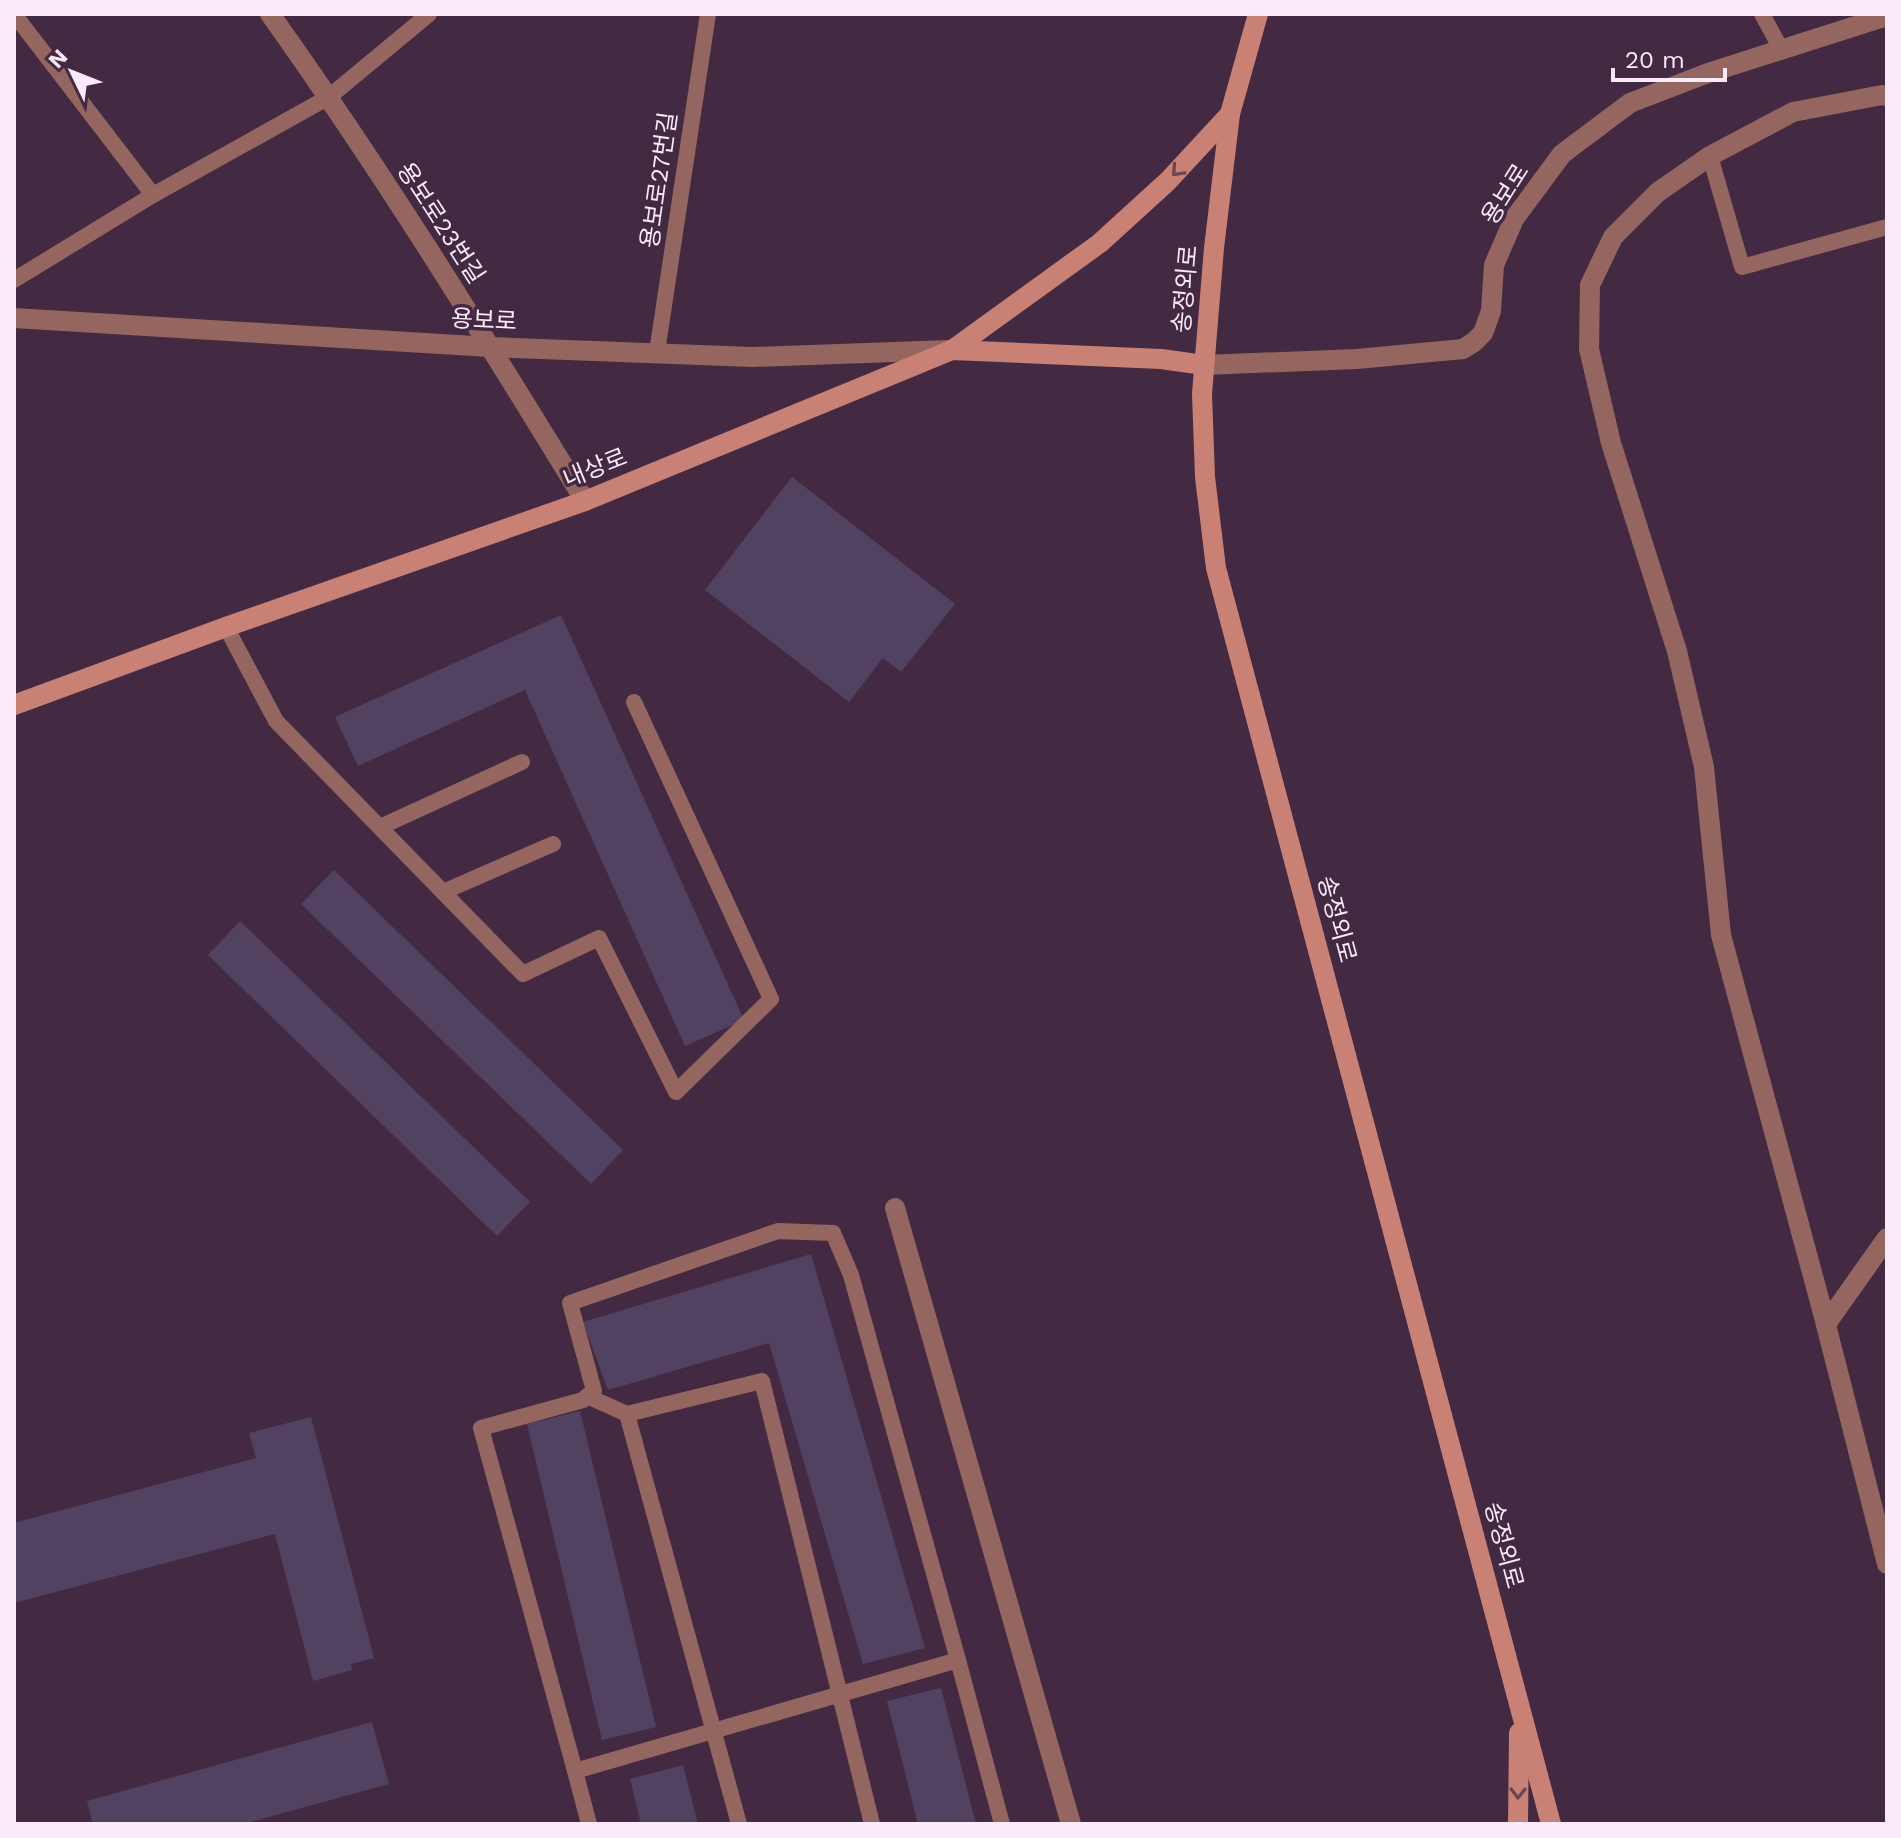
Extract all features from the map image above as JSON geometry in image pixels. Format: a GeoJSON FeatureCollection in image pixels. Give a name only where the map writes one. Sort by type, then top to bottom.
{"type":"FeatureCollection","features":[{"type":"Feature","properties":{"kind":"street","name":"용보로23번길"},"geometry":{"type":"LineString","coordinates":[[270,14],[329,97],[585,501]]}},
{"type":"Feature","properties":{"kind":"street","name":"송정외로"},"geometry":{"type":"LineString","coordinates":[[1258,14],[1230,114],[1204,365],[1205,477],[1216,568],[1551,1824]]}},
{"type":"Feature","properties":{"kind":"street","name":"용보로"},"geometry":{"type":"LineString","coordinates":[[1204,365],[1357,359],[1463,349],[1483,333],[1491,311],[1494,265],[1514,219],[1562,154],[1630,103],[1708,73],[1887,16]]}},
{"type":"Feature","properties":{"kind":"street"},"geometry":{"type":"LineString","coordinates":[[1887,96],[1793,112],[1710,156],[1658,192],[1613,237],[1590,285],[1589,349],[1611,443],[1677,651],[1704,767],[1721,935],[1887,1564]]}},
{"type":"Feature","properties":{"kind":"street"},"geometry":{"type":"LineString","coordinates":[[952,350],[1100,243],[1168,181],[1230,114]]}},
{"type":"Feature","properties":{"kind":"street","name":"용보로"},"geometry":{"type":"LineString","coordinates":[[14,318],[490,347],[752,357],[952,350]]}},
{"type":"Feature","properties":{"kind":"street","name":"내상로"},"geometry":{"type":"LineString","coordinates":[[14,705],[585,501],[952,350],[1161,359],[1204,365]]}},
{"type":"Feature","properties":{"kind":"street"},"geometry":{"type":"LineString","coordinates":[[895,1208],[1071,1824]]}},
{"type":"Feature","properties":{"kind":"street"},"geometry":{"type":"LineString","coordinates":[[1826,1324],[1887,1238]]}},
{"type":"Feature","properties":{"kind":"street"},"geometry":{"type":"LineString","coordinates":[[1518,1824],[1519,1705]]}},
{"type":"Feature","properties":{"kind":"lane"},"geometry":{"type":"LineString","coordinates":[[14,14],[153,195]]}},
{"type":"Feature","properties":{"kind":"lane"},"geometry":{"type":"LineString","coordinates":[[14,280],[153,195],[329,97],[429,14]]}},
{"type":"Feature","properties":{"kind":"lane","name":"용보로27번길"},"geometry":{"type":"LineString","coordinates":[[657,352],[708,14]]}},
{"type":"Feature","properties":{"kind":"lane"},"geometry":{"type":"LineString","coordinates":[[1762,14],[1781,49]]}},
{"type":"Feature","properties":{"kind":"lane"},"geometry":{"type":"LineString","coordinates":[[1710,156],[1742,267],[1887,227]]}},
{"type":"Feature","properties":{"kind":"lane"},"geometry":{"type":"LineString","coordinates":[[226,627],[276,721],[523,974],[599,938],[676,1092],[771,999],[634,702]]}},
{"type":"Feature","properties":{"kind":"lane"},"geometry":{"type":"LineString","coordinates":[[380,827],[522,762]]}},
{"type":"Feature","properties":{"kind":"lane"},"geometry":{"type":"LineString","coordinates":[[443,892],[553,844]]}},
{"type":"Feature","properties":{"kind":"lane"},"geometry":{"type":"LineString","coordinates":[[589,1824],[481,1428],[583,1400],[594,1391],[570,1303],[778,1231],[833,1233],[851,1275],[1002,1824]]}},
{"type":"Feature","properties":{"kind":"lane"},"geometry":{"type":"LineString","coordinates":[[587,1396],[627,1414],[762,1381],[872,1824]]}},
{"type":"Feature","properties":{"kind":"lane"},"geometry":{"type":"LineString","coordinates":[[627,1414],[739,1824]]}},
{"type":"Feature","properties":{"kind":"lane"},"geometry":{"type":"LineString","coordinates":[[575,1771],[958,1660]]}},
{"type":"Feature","properties":{"kind":"building"},"geometry":{"type":"Polygon","coordinates":[[[792,477],[955,604],[901,672],[883,658],[849,702],[705,590],[792,477]]]}},
{"type":"Feature","properties":{"kind":"building"},"geometry":{"type":"Polygon","coordinates":[[[561,615],[744,1020],[685,1046],[525,690],[358,766],[335,717],[561,615]]]}},
{"type":"Feature","properties":{"kind":"building"},"geometry":{"type":"Polygon","coordinates":[[[334,870],[623,1150],[591,1184],[301,904],[334,870]]]}},
{"type":"Feature","properties":{"kind":"building"},"geometry":{"type":"Polygon","coordinates":[[[240,921],[530,1202],[497,1236],[208,955],[240,921]]]}},
{"type":"Feature","properties":{"kind":"building"},"geometry":{"type":"Polygon","coordinates":[[[811,1254],[925,1648],[863,1664],[769,1343],[608,1390],[583,1322],[811,1254]]]}},
{"type":"Feature","properties":{"kind":"building"},"geometry":{"type":"Polygon","coordinates":[[[580,1411],[656,1727],[602,1740],[527,1424],[580,1411]]]}},
{"type":"Feature","properties":{"kind":"building"},"geometry":{"type":"Polygon","coordinates":[[[311,1417],[374,1658],[351,1664],[352,1670],[313,1681],[275,1534],[14,1603],[14,1523],[256,1458],[249,1433],[311,1417]]]}},
{"type":"Feature","properties":{"kind":"building"},"geometry":{"type":"Polygon","coordinates":[[[941,1688],[976,1824],[918,1824],[887,1701],[941,1688]]]}},
{"type":"Feature","properties":{"kind":"building"},"geometry":{"type":"Polygon","coordinates":[[[372,1722],[389,1784],[243,1824],[93,1824],[87,1801],[372,1722]]]}},
{"type":"Feature","properties":{"kind":"building"},"geometry":{"type":"Polygon","coordinates":[[[683,1765],[698,1824],[641,1824],[630,1779],[683,1765]]]}}]}
